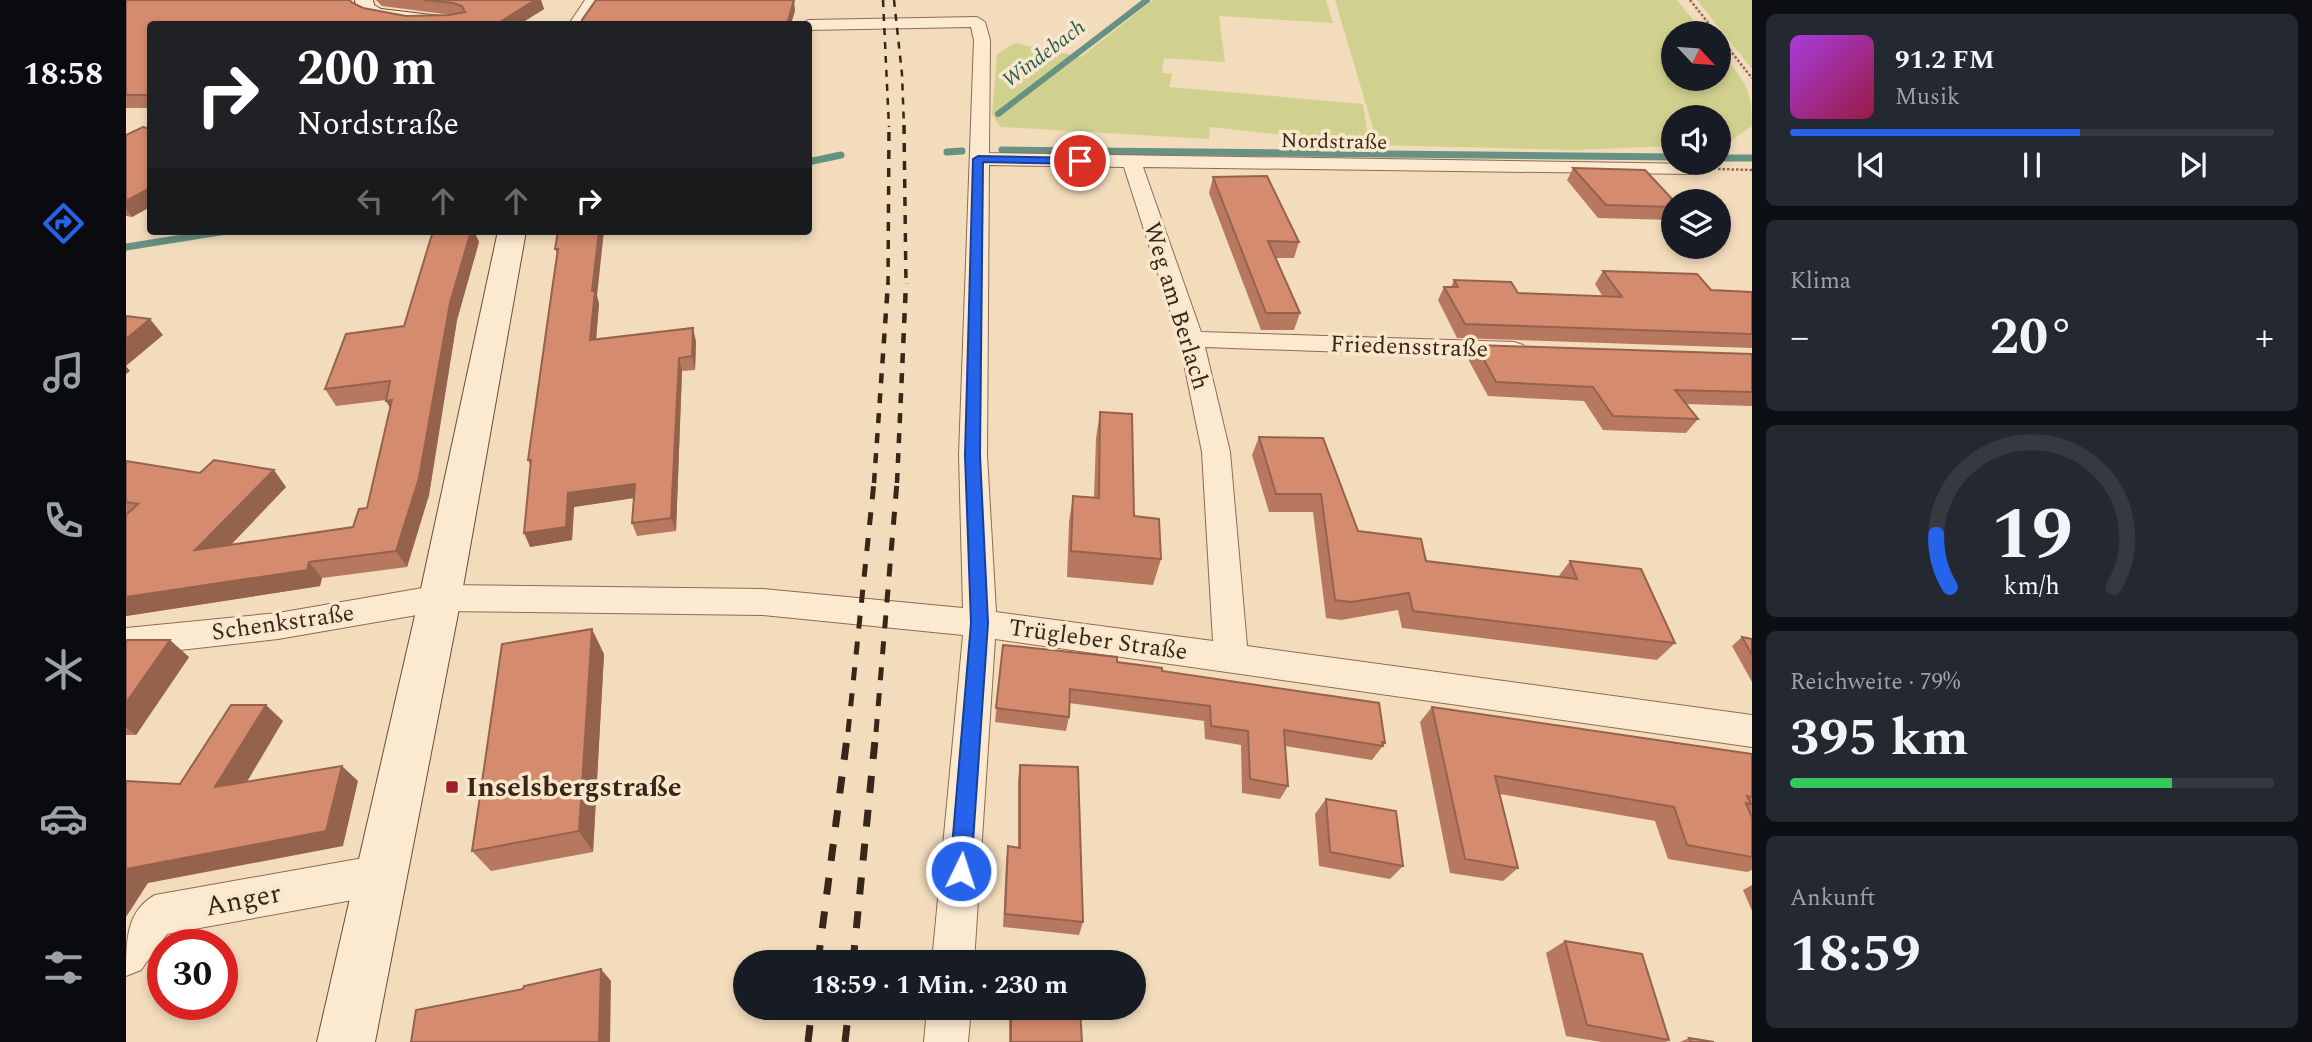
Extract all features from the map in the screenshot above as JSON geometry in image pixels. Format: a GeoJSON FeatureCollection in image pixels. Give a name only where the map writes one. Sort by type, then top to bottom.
{"type":"FeatureCollection","features":[{"type":"Feature","properties":{"kind":"street"},"geometry":{"type":"LineString","coordinates":[[578,21],[592,0]]}},
{"type":"Feature","properties":{"kind":"street"},"geometry":{"type":"LineString","coordinates":[[357,3],[376,14],[433,21]]}},
{"type":"Feature","properties":{"kind":"street"},"geometry":{"type":"LineString","coordinates":[[812,25],[977,22],[982,40],[973,455],[980,623],[954,950]]}},
{"type":"Feature","properties":{"kind":"street","name":"Nordstraße"},"geometry":{"type":"LineString","coordinates":[[978,159],[1661,168]]}},
{"type":"Feature","properties":{"kind":"street","name":"Weg am Berlach"},"geometry":{"type":"LineString","coordinates":[[1132,162],[1191,339],[1216,452],[1231,660]]}},
{"type":"Feature","properties":{"kind":"street"},"geometry":{"type":"LineString","coordinates":[[346,1042],[440,598],[511,235]]}},
{"type":"Feature","properties":{"kind":"street","name":"Friedensstraße"},"geometry":{"type":"LineString","coordinates":[[1191,339],[1533,351]]}},
{"type":"Feature","properties":{"kind":"street","name":"Trügleber Straße"},"geometry":{"type":"LineString","coordinates":[[440,598],[763,602],[980,623],[1752,731]]}},
{"type":"Feature","properties":{"kind":"street","name":"Schenkstraße"},"geometry":{"type":"LineString","coordinates":[[126,642],[278,626],[440,598]]}},
{"type":"Feature","properties":{"kind":"street","name":"Anger"},"geometry":{"type":"LineString","coordinates":[[126,955],[155,916],[380,875]]}},
{"type":"Feature","properties":{"kind":"street"},"geometry":{"type":"LineString","coordinates":[[946,1042],[948,1020]]}},
{"type":"Feature","properties":{"kind":"path"},"geometry":{"type":"LineString","coordinates":[[1690,0],[1752,78]]}},
{"type":"Feature","properties":{"kind":"green space"},"geometry":{"type":"Polygon","coordinates":[[[1153,0],[1326,0],[1333,23],[1219,16],[1225,62],[1164,58],[1162,73],[1172,74],[1169,87],[1363,104],[1369,144],[1210,127],[1209,139],[1001,127],[992,115],[997,54],[1015,43],[1081,57],[1153,0]]]}},
{"type":"Feature","properties":{"kind":"green space"},"geometry":{"type":"Polygon","coordinates":[[[1335,0],[1677,0],[1694,21],[1661,21],[1661,91],[1731,91],[1731,65],[1748,92],[1752,112],[1752,126],[1731,141],[1731,105],[1661,105],[1661,146],[1574,150],[1378,145],[1335,0]]]}},
{"type":"Feature","properties":{"kind":"green space"},"geometry":{"type":"Polygon","coordinates":[[[1697,0],[1752,0],[1752,69],[1731,43],[1731,21],[1714,21],[1697,0]]]}},
{"type":"Feature","properties":{"kind":"building"},"geometry":{"type":"Polygon","coordinates":[[[126,0],[350,0],[363,8],[406,16],[465,12],[462,6],[453,3],[424,0],[535,0],[502,21],[147,21],[147,95],[126,95],[126,0]]]}},
{"type":"Feature","properties":{"kind":"building"},"geometry":{"type":"Polygon","coordinates":[[[596,0],[794,0],[788,21],[582,20],[596,0]]]}},
{"type":"Feature","properties":{"kind":"building"},"geometry":{"type":"Polygon","coordinates":[[[143,127],[147,128],[147,190],[126,201],[126,135],[143,127]]]}},
{"type":"Feature","properties":{"kind":"building"},"geometry":{"type":"Polygon","coordinates":[[[1573,168],[1645,170],[1663,189],[1661,207],[1606,205],[1573,168]]]}},
{"type":"Feature","properties":{"kind":"building"},"geometry":{"type":"Polygon","coordinates":[[[1267,176],[1299,242],[1268,241],[1300,313],[1266,313],[1213,177],[1267,176]]]}},
{"type":"Feature","properties":{"kind":"building"},"geometry":{"type":"Polygon","coordinates":[[[432,235],[470,235],[450,303],[419,478],[396,551],[309,562],[307,570],[126,597],[126,515],[138,504],[126,502],[126,461],[200,473],[214,460],[274,470],[195,550],[353,527],[359,509],[367,508],[392,400],[386,401],[390,381],[325,389],[346,334],[404,326],[432,235]]]}},
{"type":"Feature","properties":{"kind":"building"},"geometry":{"type":"Polygon","coordinates":[[[557,235],[599,235],[590,340],[693,328],[692,356],[679,358],[671,518],[632,523],[635,484],[568,493],[566,527],[524,533],[531,460],[528,460],[558,249],[555,249],[557,235]]]}},
{"type":"Feature","properties":{"kind":"building"},"geometry":{"type":"Polygon","coordinates":[[[1603,271],[1697,274],[1711,290],[1752,292],[1752,334],[1465,324],[1444,287],[1458,287],[1454,280],[1511,282],[1518,293],[1622,297],[1603,271]]]}},
{"type":"Feature","properties":{"kind":"building"},"geometry":{"type":"Polygon","coordinates":[[[126,316],[150,319],[126,339],[126,316]]]}},
{"type":"Feature","properties":{"kind":"building"},"geometry":{"type":"Polygon","coordinates":[[[1476,345],[1752,354],[1752,392],[1675,390],[1698,419],[1613,416],[1593,387],[1496,382],[1476,345]]]}},
{"type":"Feature","properties":{"kind":"building"},"geometry":{"type":"Polygon","coordinates":[[[1100,412],[1132,414],[1134,516],[1159,519],[1161,559],[1071,551],[1073,496],[1099,498],[1100,412]]]}},
{"type":"Feature","properties":{"kind":"building"},"geometry":{"type":"Polygon","coordinates":[[[1259,437],[1323,438],[1358,531],[1421,539],[1426,561],[1577,579],[1570,561],[1641,569],[1675,643],[1413,611],[1409,593],[1351,602],[1335,600],[1321,494],[1276,494],[1259,437]]]}},
{"type":"Feature","properties":{"kind":"building"},"geometry":{"type":"Polygon","coordinates":[[[592,629],[579,831],[472,851],[502,644],[592,629]]]}},
{"type":"Feature","properties":{"kind":"building"},"geometry":{"type":"Polygon","coordinates":[[[1742,637],[1752,639],[1752,655],[1742,637]]]}},
{"type":"Feature","properties":{"kind":"building"},"geometry":{"type":"Polygon","coordinates":[[[126,640],[170,640],[126,703],[126,640]]]}},
{"type":"Feature","properties":{"kind":"building"},"geometry":{"type":"Polygon","coordinates":[[[1003,645],[1117,657],[1117,662],[1162,668],[1162,671],[1379,703],[1385,743],[1382,742],[1383,746],[1284,730],[1288,786],[1250,779],[1248,731],[1211,726],[1210,706],[1070,689],[1069,717],[996,708],[1003,645]]]}},
{"type":"Feature","properties":{"kind":"building"},"geometry":{"type":"Polygon","coordinates":[[[231,705],[266,705],[215,787],[342,766],[326,831],[126,869],[126,781],[180,784],[231,705]]]}},
{"type":"Feature","properties":{"kind":"building"},"geometry":{"type":"Polygon","coordinates":[[[1432,707],[1752,754],[1752,797],[1747,796],[1751,804],[1746,803],[1752,818],[1752,857],[1687,845],[1674,807],[1495,776],[1518,868],[1465,859],[1432,707]]]}},
{"type":"Feature","properties":{"kind":"building"},"geometry":{"type":"Polygon","coordinates":[[[1020,765],[1078,767],[1083,922],[1005,914],[1008,846],[1020,848],[1020,765]]]}},
{"type":"Feature","properties":{"kind":"building"},"geometry":{"type":"Polygon","coordinates":[[[1326,799],[1396,811],[1403,866],[1330,852],[1326,799]]]}},
{"type":"Feature","properties":{"kind":"building"},"geometry":{"type":"Polygon","coordinates":[[[1565,941],[1642,954],[1669,1040],[1587,1025],[1565,941]]]}},
{"type":"Feature","properties":{"kind":"building"},"geometry":{"type":"Polygon","coordinates":[[[601,969],[599,1042],[411,1042],[416,1010],[523,989],[524,986],[601,969]]]}},
{"type":"Feature","properties":{"kind":"building"},"geometry":{"type":"Polygon","coordinates":[[[1011,1020],[1081,1020],[1082,1042],[1011,1042],[1011,1020]]]}},
{"type":"Feature","properties":{"kind":"building"},"geometry":{"type":"Polygon","coordinates":[[[1689,1038],[1714,1042],[1691,1042],[1689,1038]]]}},
{"type":"Feature","properties":{"kind":"waterway","name":"Windebach"},"geometry":{"type":"LineString","coordinates":[[998,114],[1147,0]]}},
{"type":"Feature","properties":{"kind":"waterway"},"geometry":{"type":"LineString","coordinates":[[1002,150],[1661,157]]}},
{"type":"Feature","properties":{"kind":"waterway","name":"Windebach"},"geometry":{"type":"LineString","coordinates":[[947,152],[962,151]]}},
{"type":"Feature","properties":{"kind":"waterway","name":"Windebach"},"geometry":{"type":"LineString","coordinates":[[812,161],[841,155]]}},
{"type":"Feature","properties":{"kind":"waterway"},"geometry":{"type":"LineString","coordinates":[[1731,158],[1752,158]]}},
{"type":"Feature","properties":{"kind":"waterway","name":"Windebach"},"geometry":{"type":"LineString","coordinates":[[126,247],[201,235]]}},
{"type":"Feature","properties":{"kind":"railway"},"geometry":{"type":"LineString","coordinates":[[883,0],[889,127]]}},
{"type":"Feature","properties":{"kind":"railway"},"geometry":{"type":"LineString","coordinates":[[894,0],[902,74],[904,127]]}},
{"type":"Feature","properties":{"kind":"railway"},"geometry":{"type":"LineString","coordinates":[[904,125],[906,283]]}},
{"type":"Feature","properties":{"kind":"railway"},"geometry":{"type":"LineString","coordinates":[[888,285],[889,127]]}},
{"type":"Feature","properties":{"kind":"railway"},"geometry":{"type":"LineString","coordinates":[[874,483],[888,283]]}},
{"type":"Feature","properties":{"kind":"railway"},"geometry":{"type":"LineString","coordinates":[[897,483],[906,283]]}},
{"type":"Feature","properties":{"kind":"railway"},"geometry":{"type":"LineString","coordinates":[[848,732],[874,482]]}},
{"type":"Feature","properties":{"kind":"railway"},"geometry":{"type":"LineString","coordinates":[[876,732],[897,482]]}},
{"type":"Feature","properties":{"kind":"railway"},"geometry":{"type":"LineString","coordinates":[[820,950],[848,730]]}},
{"type":"Feature","properties":{"kind":"railway"},"geometry":{"type":"LineString","coordinates":[[854,950],[876,730]]}},
{"type":"Feature","properties":{"kind":"railway"},"geometry":{"type":"LineString","coordinates":[[808,1042],[811,1020]]}},
{"type":"Feature","properties":{"kind":"railway"},"geometry":{"type":"LineString","coordinates":[[845,1042],[848,1020]]}},
{"type":"Feature","properties":{"kind":"place","name":"Inselsbergstraße"},"geometry":{"type":"Point","coordinates":[452,787]}},
{"type":"Feature","properties":{"kind":"route"},"geometry":{"type":"LineString","coordinates":[[961,871],[980,623],[973,455],[978,159],[1080,161]]}}]}
